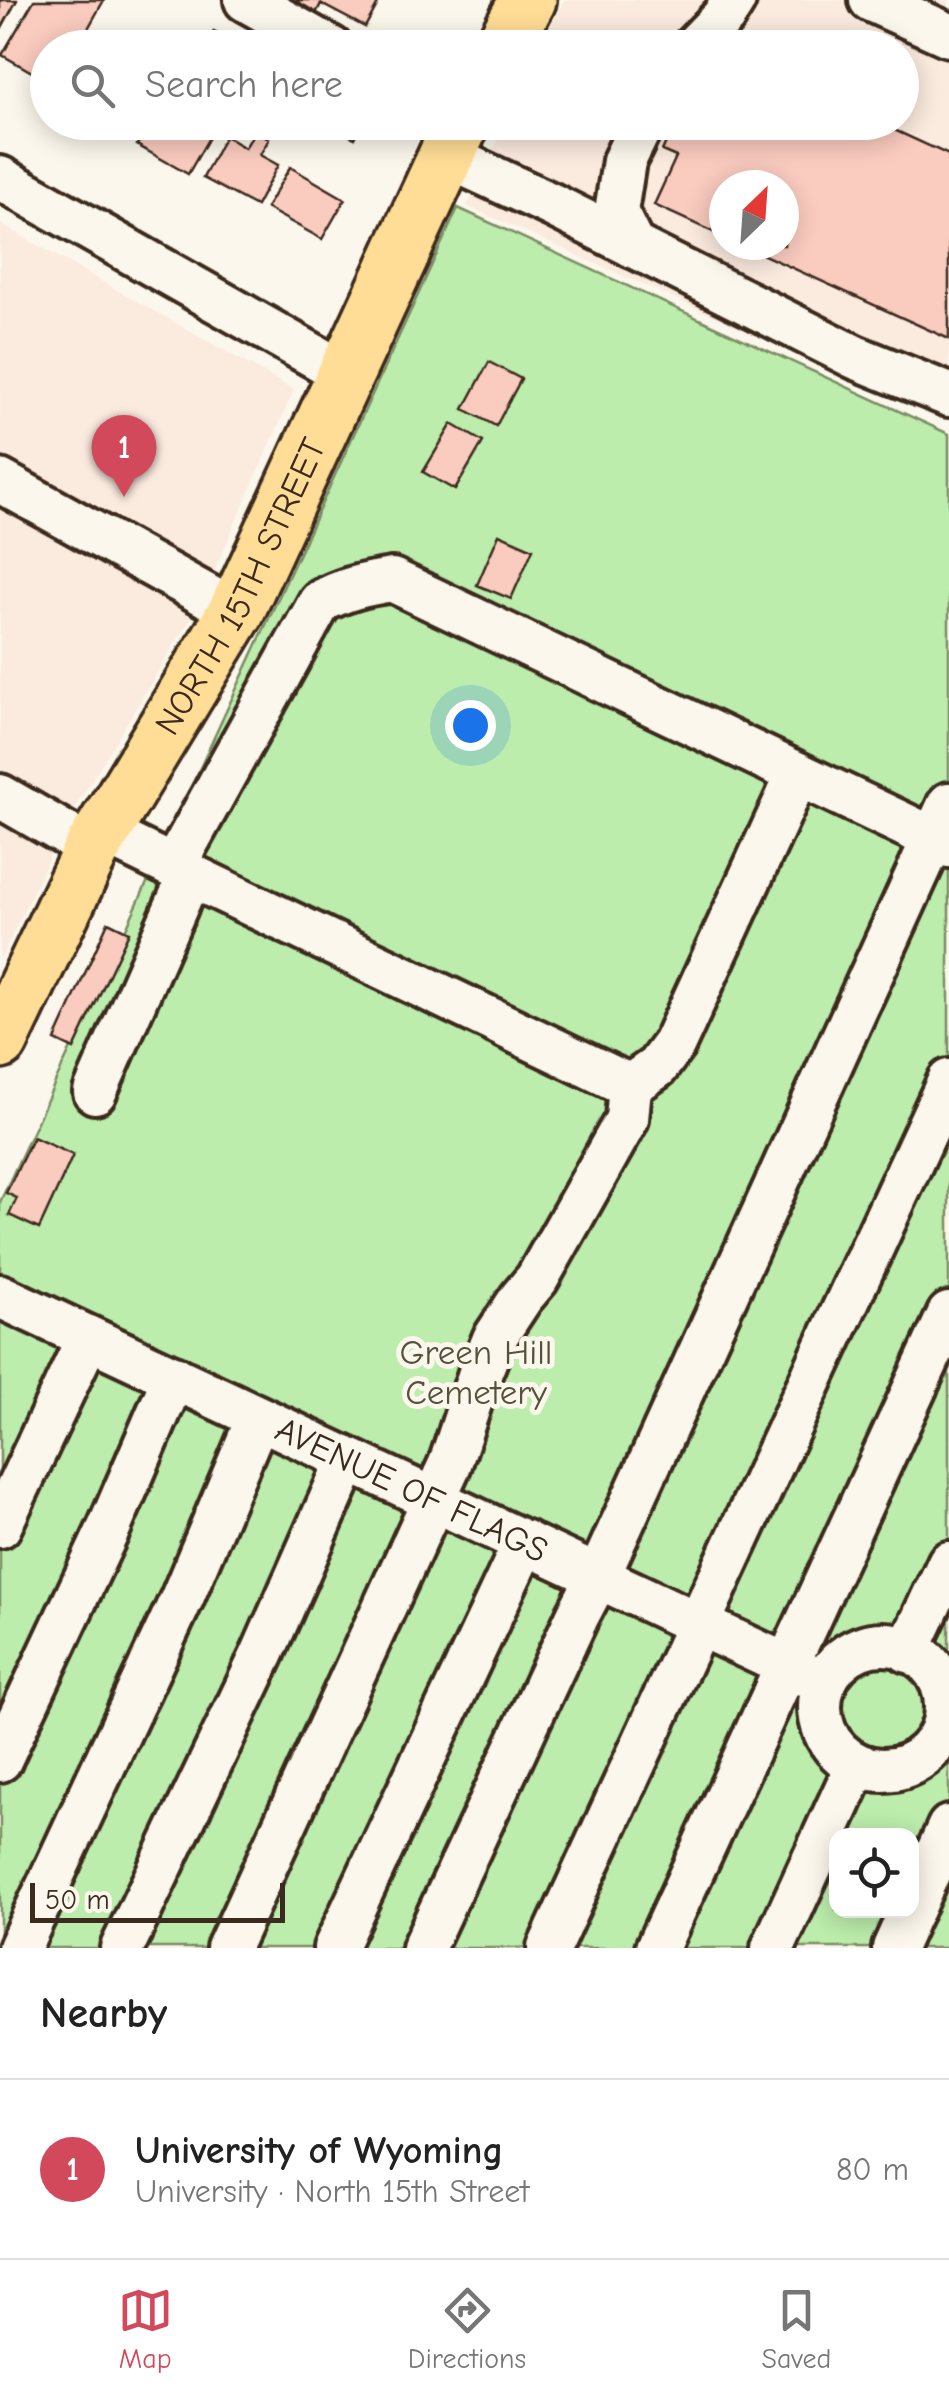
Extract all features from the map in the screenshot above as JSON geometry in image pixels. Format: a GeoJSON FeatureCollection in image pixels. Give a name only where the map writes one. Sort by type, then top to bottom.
{"type":"FeatureCollection","features":[{"type":"Feature","properties":{"kind":"main road"},"geometry":{"type":"LineString","coordinates":[[512,30],[528,0]]}},
{"type":"Feature","properties":{"kind":"main road","name":"NORTH 15TH STREET"},"geometry":{"type":"LineString","coordinates":[[0,1040],[97,841],[236,612],[454,140]]}},
{"type":"Feature","properties":{"kind":"street"},"geometry":{"type":"LineString","coordinates":[[246,0],[299,30]]}},
{"type":"Feature","properties":{"kind":"street"},"geometry":{"type":"LineString","coordinates":[[710,30],[734,0]]}},
{"type":"Feature","properties":{"kind":"street"},"geometry":{"type":"LineString","coordinates":[[871,0],[949,35]]}},
{"type":"Feature","properties":{"kind":"street"},"geometry":{"type":"LineString","coordinates":[[456,140],[633,246],[855,357],[949,395]]}},
{"type":"Feature","properties":{"kind":"street"},"geometry":{"type":"LineString","coordinates":[[633,246],[616,212],[624,161],[635,140]]}},
{"type":"Feature","properties":{"kind":"street"},"geometry":{"type":"LineString","coordinates":[[0,178],[346,374]]}},
{"type":"Feature","properties":{"kind":"street"},"geometry":{"type":"LineString","coordinates":[[0,481],[236,612]]}},
{"type":"Feature","properties":{"kind":"street"},"geometry":{"type":"LineString","coordinates":[[95,1092],[182,871],[320,602],[362,584],[392,580],[798,774],[944,830],[423,1948]]}},
{"type":"Feature","properties":{"kind":"street"},"geometry":{"type":"LineString","coordinates":[[228,1948],[450,1464],[494,1339],[537,1278],[627,1119],[630,1086],[657,1067],[674,1044],[798,774]]}},
{"type":"Feature","properties":{"kind":"street"},"geometry":{"type":"LineString","coordinates":[[0,796],[97,841],[182,871],[630,1086]]}},
{"type":"Feature","properties":{"kind":"street"},"geometry":{"type":"LineString","coordinates":[[549,1948],[949,1081]]}},
{"type":"Feature","properties":{"kind":"street","name":"AVENUE OF FLAGS"},"geometry":{"type":"LineString","coordinates":[[0,1296],[806,1675]]}},
{"type":"Feature","properties":{"kind":"street"},"geometry":{"type":"LineString","coordinates":[[658,1948],[806,1675],[949,1314]]}},
{"type":"Feature","properties":{"kind":"street"},"geometry":{"type":"LineString","coordinates":[[0,1526],[88,1338]]}},
{"type":"Feature","properties":{"kind":"street"},"geometry":{"type":"LineString","coordinates":[[0,1760],[174,1378]]}},
{"type":"Feature","properties":{"kind":"street"},"geometry":{"type":"LineString","coordinates":[[19,1948],[182,1598],[258,1418]]}},
{"type":"Feature","properties":{"kind":"street"},"geometry":{"type":"LineString","coordinates":[[122,1948],[262,1656],[348,1460]]}},
{"type":"Feature","properties":{"kind":"street"},"geometry":{"type":"LineString","coordinates":[[335,1948],[524,1542]]}},
{"type":"Feature","properties":{"kind":"street"},"geometry":{"type":"LineString","coordinates":[[908,1650],[949,1563]]}},
{"type":"Feature","properties":{"kind":"street"},"geometry":{"type":"LineString","coordinates":[[899,1646],[916,1654],[940,1681],[945,1698],[944,1736],[914,1762],[896,1769],[876,1770],[858,1765],[840,1755],[828,1740],[819,1702],[806,1675],[833,1668],[846,1655],[863,1647],[899,1646]]}},
{"type":"Feature","properties":{"kind":"street"},"geometry":{"type":"LineString","coordinates":[[774,1948],[858,1765]]}},
{"type":"Feature","properties":{"kind":"street"},"geometry":{"type":"LineString","coordinates":[[919,1893],[949,1827]]}},
{"type":"Feature","properties":{"kind":"street"},"geometry":{"type":"LineString","coordinates":[[894,1948],[907,1918]]}},
{"type":"Feature","properties":{"kind":"shaded area"},"geometry":{"type":"Polygon","coordinates":[[[564,0],[949,0],[949,421],[467,206],[498,140],[919,140],[919,30],[549,30],[564,0]]]}},
{"type":"Feature","properties":{"kind":"shaded area"},"geometry":{"type":"Polygon","coordinates":[[[0,224],[294,390],[200,603],[66,822],[0,960],[0,224]]]}},
{"type":"Feature","properties":{"kind":"green space","name":"Green Hill Cemetery"},"geometry":{"type":"Polygon","coordinates":[[[458,208],[949,434],[949,1948],[0,1948],[0,1202],[458,208]]]}},
{"type":"Feature","properties":{"kind":"building"},"geometry":{"type":"Polygon","coordinates":[[[0,0],[17,0],[0,31],[0,0]]]}},
{"type":"Feature","properties":{"kind":"building"},"geometry":{"type":"Polygon","coordinates":[[[34,0],[104,0],[87,30],[30,30],[30,71],[2,55],[34,0]]]}},
{"type":"Feature","properties":{"kind":"building"},"geometry":{"type":"Polygon","coordinates":[[[260,0],[380,0],[365,27],[321,4],[309,26],[260,0]]]}},
{"type":"Feature","properties":{"kind":"building"},"geometry":{"type":"Polygon","coordinates":[[[140,140],[208,140],[188,174],[137,145],[140,140]]]}},
{"type":"Feature","properties":{"kind":"building"},"geometry":{"type":"Polygon","coordinates":[[[223,140],[245,148],[250,140],[268,140],[260,155],[278,165],[256,206],[203,178],[223,140]]]}},
{"type":"Feature","properties":{"kind":"building"},"geometry":{"type":"Polygon","coordinates":[[[667,140],[916,140],[949,155],[949,339],[775,260],[799,260],[799,170],[709,170],[709,230],[654,205],[676,157],[662,151],[667,140]]]}},
{"type":"Feature","properties":{"kind":"building"},"geometry":{"type":"Polygon","coordinates":[[[290,167],[345,199],[322,239],[266,208],[290,167]]]}},
{"type":"Feature","properties":{"kind":"building"},"geometry":{"type":"Polygon","coordinates":[[[489,362],[521,379],[496,426],[464,409],[489,362]]]}},
{"type":"Feature","properties":{"kind":"building"},"geometry":{"type":"Polygon","coordinates":[[[452,424],[483,442],[455,490],[423,472],[452,424]]]}},
{"type":"Feature","properties":{"kind":"building"},"geometry":{"type":"Polygon","coordinates":[[[499,534],[533,549],[511,599],[477,585],[499,534]]]}},
{"type":"Feature","properties":{"kind":"building"},"geometry":{"type":"Polygon","coordinates":[[[108,922],[129,932],[74,1049],[55,1040],[108,922]]]}},
{"type":"Feature","properties":{"kind":"building"},"geometry":{"type":"Polygon","coordinates":[[[33,1137],[73,1155],[39,1229],[9,1215],[17,1198],[6,1193],[33,1137]]]}},
{"type":"Feature","properties":{"kind":"place","name":"University of Wyoming"},"geometry":{"type":"Point","coordinates":[124,497]}}]}
